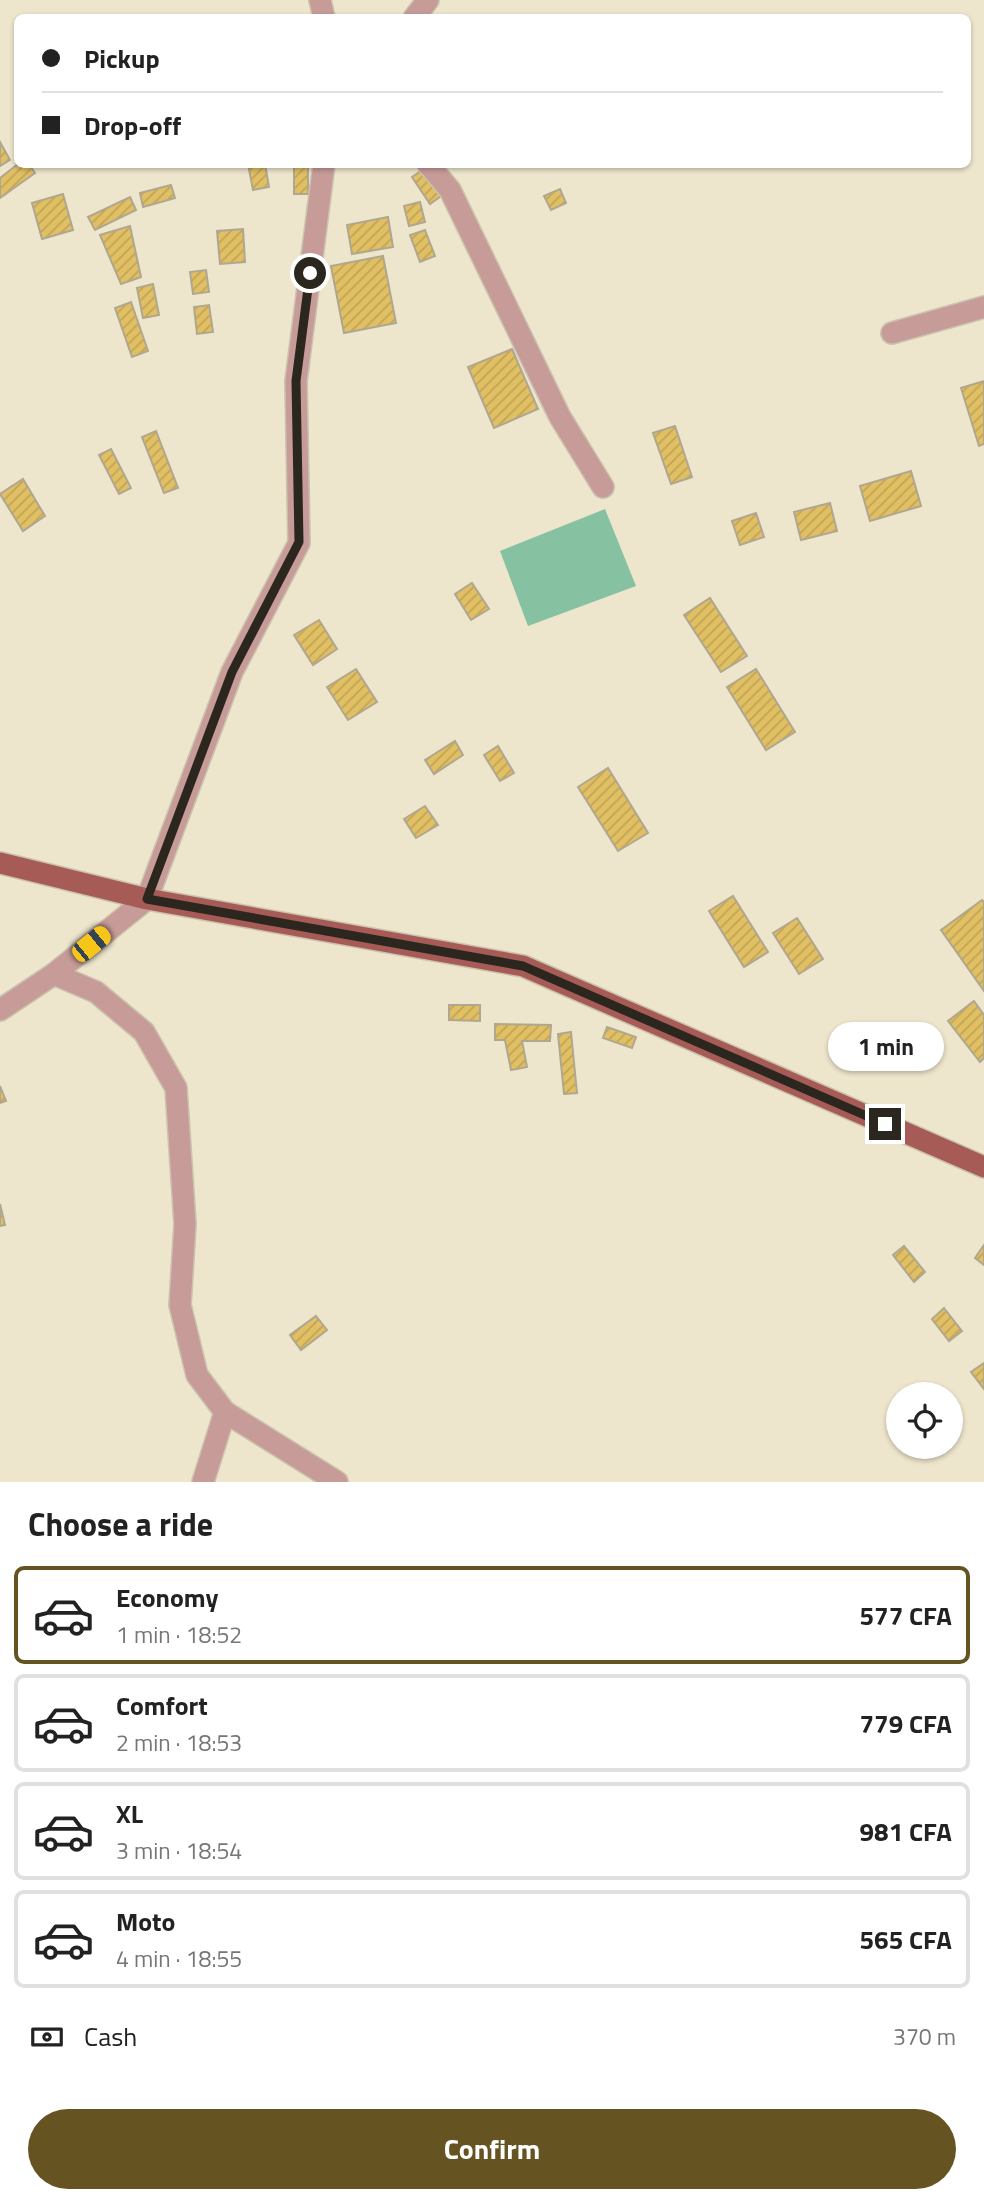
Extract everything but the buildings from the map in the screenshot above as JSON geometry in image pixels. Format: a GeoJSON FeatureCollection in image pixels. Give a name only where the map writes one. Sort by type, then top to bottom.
{"type":"FeatureCollection","features":[{"type":"Feature","properties":{"kind":"main road"},"geometry":{"type":"LineString","coordinates":[[0,863],[147,899],[523,966],[984,1167]]}},
{"type":"Feature","properties":{"kind":"street"},"geometry":{"type":"LineString","coordinates":[[417,14],[428,0]]}},
{"type":"Feature","properties":{"kind":"street"},"geometry":{"type":"LineString","coordinates":[[0,1010],[54,974],[147,899],[232,672],[299,542],[296,381],[323,168]]}},
{"type":"Feature","properties":{"kind":"street"},"geometry":{"type":"LineString","coordinates":[[431,168],[450,190],[560,417],[603,487]]}},
{"type":"Feature","properties":{"kind":"street"},"geometry":{"type":"LineString","coordinates":[[892,333],[984,307]]}},
{"type":"Feature","properties":{"kind":"street"},"geometry":{"type":"LineString","coordinates":[[54,974],[96,992],[144,1032],[176,1088],[185,1224],[180,1305],[197,1375],[225,1412],[337,1482]]}},
{"type":"Feature","properties":{"kind":"street"},"geometry":{"type":"LineString","coordinates":[[203,1482],[225,1412]]}},
{"type":"Feature","properties":{"kind":"green space"},"geometry":{"type":"Polygon","coordinates":[[[605,509],[636,586],[528,626],[500,551],[605,509]]]}},
{"type":"Feature","properties":{"kind":"route"},"geometry":{"type":"LineString","coordinates":[[310,273],[296,381],[299,542],[232,672],[147,899],[523,966],[885,1124]]}}]}
